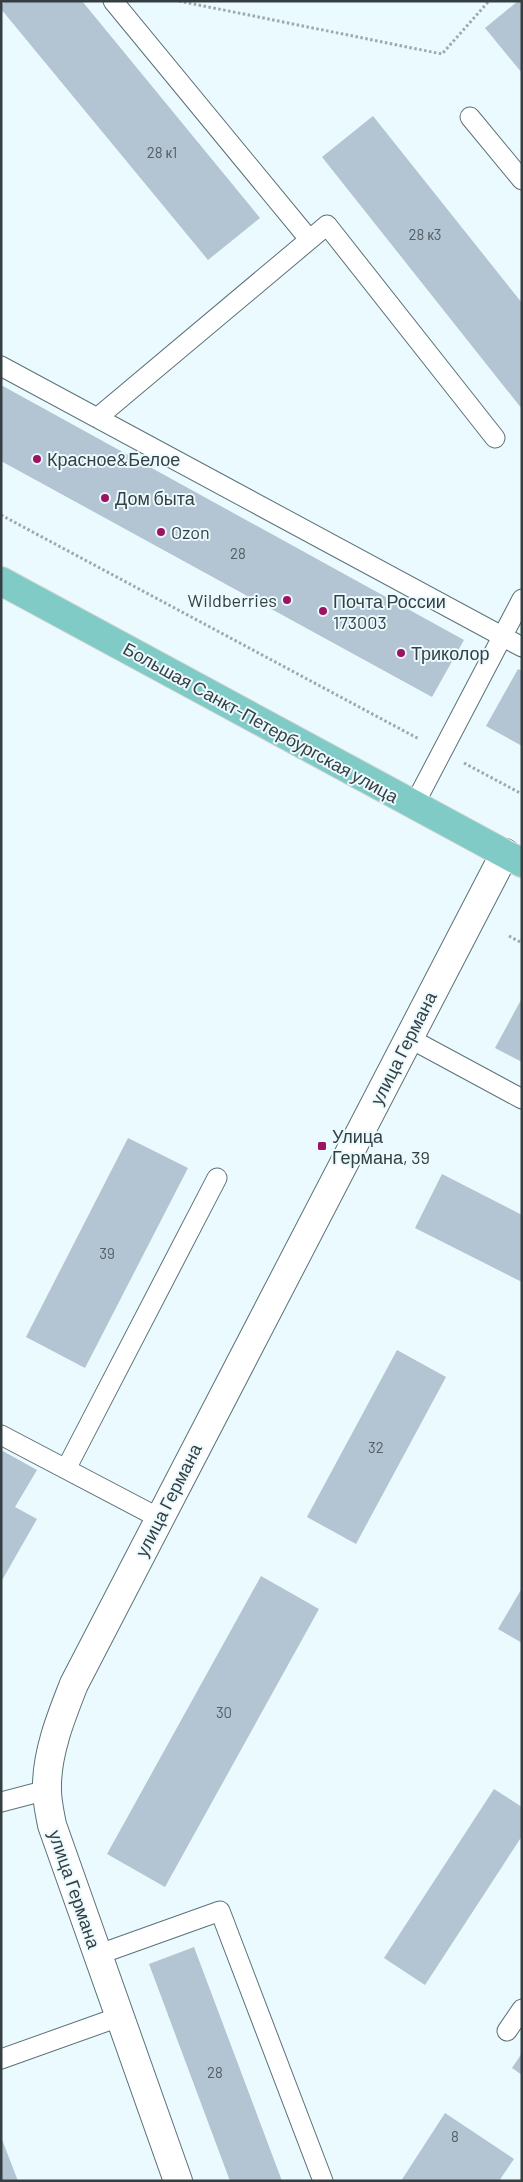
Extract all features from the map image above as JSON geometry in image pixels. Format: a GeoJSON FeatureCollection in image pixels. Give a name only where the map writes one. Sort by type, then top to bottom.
{"type":"FeatureCollection","features":[{"type":"Feature","properties":{"kind":"main road","name":"Большая Санкт-Петербургская улица"},"geometry":{"type":"LineString","coordinates":[[1,581],[513,858]]}},
{"type":"Feature","properties":{"kind":"main road","name":"улица Германа"},"geometry":{"type":"LineString","coordinates":[[178,2181],[52,1825],[47,1790],[52,1751],[60,1718],[74,1684],[159,1518],[409,1038],[513,858]]}},
{"type":"Feature","properties":{"kind":"lane"},"geometry":{"type":"LineString","coordinates":[[113,1],[309,239]]}},
{"type":"Feature","properties":{"kind":"lane"},"geometry":{"type":"LineString","coordinates":[[470,117],[522,180]]}},
{"type":"Feature","properties":{"kind":"lane"},"geometry":{"type":"LineString","coordinates":[[97,418],[327,225],[494,438]]}},
{"type":"Feature","properties":{"kind":"lane"},"geometry":{"type":"LineString","coordinates":[[1,366],[522,647]]}},
{"type":"Feature","properties":{"kind":"lane"},"geometry":{"type":"LineString","coordinates":[[414,805],[522,599]]}},
{"type":"Feature","properties":{"kind":"lane"},"geometry":{"type":"LineString","coordinates":[[409,1038],[522,1099]]}},
{"type":"Feature","properties":{"kind":"lane"},"geometry":{"type":"LineString","coordinates":[[66,1468],[217,1178]]}},
{"type":"Feature","properties":{"kind":"lane"},"geometry":{"type":"LineString","coordinates":[[1,1435],[159,1518]]}},
{"type":"Feature","properties":{"kind":"lane"},"geometry":{"type":"LineString","coordinates":[[1,1802],[47,1790]]}},
{"type":"Feature","properties":{"kind":"lane"},"geometry":{"type":"LineString","coordinates":[[97,1955],[220,1911],[323,2181]]}},
{"type":"Feature","properties":{"kind":"lane"},"geometry":{"type":"LineString","coordinates":[[507,2031],[522,2010]]}},
{"type":"Feature","properties":{"kind":"lane"},"geometry":{"type":"LineString","coordinates":[[1,2059],[119,2017]]}},
{"type":"Feature","properties":{"kind":"path"},"geometry":{"type":"LineString","coordinates":[[179,1],[442,54],[489,1]]}},
{"type":"Feature","properties":{"kind":"path"},"geometry":{"type":"LineString","coordinates":[[1,515],[522,794]]}},
{"type":"Feature","properties":{"kind":"path"},"geometry":{"type":"LineString","coordinates":[[509,936],[522,943]]}},
{"type":"Feature","properties":{"kind":"building"},"geometry":{"type":"Polygon","coordinates":[[[5,1],[82,1],[260,218],[208,260],[1,9],[1,5],[5,1]]]}},
{"type":"Feature","properties":{"kind":"building"},"geometry":{"type":"Polygon","coordinates":[[[518,1],[522,1],[522,73],[485,28],[518,1]]]}},
{"type":"Feature","properties":{"kind":"building"},"geometry":{"type":"Polygon","coordinates":[[[373,116],[522,303],[522,409],[322,157],[373,116]]]}},
{"type":"Feature","properties":{"kind":"building"},"geometry":{"type":"Polygon","coordinates":[[[1,385],[464,640],[432,697],[1,461],[1,385]]]}},
{"type":"Feature","properties":{"kind":"building"},"geometry":{"type":"Polygon","coordinates":[[[518,669],[522,671],[522,746],[486,726],[518,669]]]}},
{"type":"Feature","properties":{"kind":"building"},"geometry":{"type":"Polygon","coordinates":[[[522,998],[522,1062],[495,1048],[522,998]]]}},
{"type":"Feature","properties":{"kind":"building"},"geometry":{"type":"Polygon","coordinates":[[[128,1138],[188,1168],[85,1368],[26,1337],[128,1138]]]}},
{"type":"Feature","properties":{"kind":"building"},"geometry":{"type":"Polygon","coordinates":[[[442,1174],[522,1215],[522,1282],[415,1228],[442,1174]]]}},
{"type":"Feature","properties":{"kind":"building"},"geometry":{"type":"Polygon","coordinates":[[[397,1350],[446,1377],[356,1544],[307,1517],[397,1350]]]}},
{"type":"Feature","properties":{"kind":"building"},"geometry":{"type":"Polygon","coordinates":[[[1,1450],[37,1470],[15,1507],[37,1519],[1,1582],[1,1450]]]}},
{"type":"Feature","properties":{"kind":"building"},"geometry":{"type":"Polygon","coordinates":[[[261,1576],[319,1609],[165,1887],[107,1854],[261,1576]]]}},
{"type":"Feature","properties":{"kind":"building"},"geometry":{"type":"Polygon","coordinates":[[[522,1588],[522,1643],[498,1629],[522,1588]]]}},
{"type":"Feature","properties":{"kind":"building"},"geometry":{"type":"Polygon","coordinates":[[[494,1789],[522,1807],[522,1836],[425,1985],[384,1958],[494,1789]]]}},
{"type":"Feature","properties":{"kind":"building"},"geometry":{"type":"Polygon","coordinates":[[[194,1947],[282,2181],[230,2181],[149,1964],[194,1947]]]}},
{"type":"Feature","properties":{"kind":"building"},"geometry":{"type":"Polygon","coordinates":[[[522,2053],[522,2075],[512,2068],[522,2053]]]}},
{"type":"Feature","properties":{"kind":"building"},"geometry":{"type":"Polygon","coordinates":[[[445,2113],[514,2159],[499,2181],[401,2181],[445,2113]]]}},
{"type":"Feature","properties":{"kind":"building"},"geometry":{"type":"Polygon","coordinates":[[[1,2137],[18,2181],[1,2181],[1,2137]]]}},
{"type":"Feature","properties":{"kind":"place","name":"Красное&Белое"},"geometry":{"type":"Point","coordinates":[37,459]}},
{"type":"Feature","properties":{"kind":"place","name":"Дом быта"},"geometry":{"type":"Point","coordinates":[105,498]}},
{"type":"Feature","properties":{"kind":"place","name":"Ozon"},"geometry":{"type":"Point","coordinates":[161,532]}},
{"type":"Feature","properties":{"kind":"place","name":"Wildberries"},"geometry":{"type":"Point","coordinates":[287,600]}},
{"type":"Feature","properties":{"kind":"place","name":"Почта России 173003"},"geometry":{"type":"Point","coordinates":[323,611]}},
{"type":"Feature","properties":{"kind":"place","name":"Триколор"},"geometry":{"type":"Point","coordinates":[401,653]}},
{"type":"Feature","properties":{"kind":"place","name":"Улица Германа, 39"},"geometry":{"type":"Point","coordinates":[322,1146]}}]}
